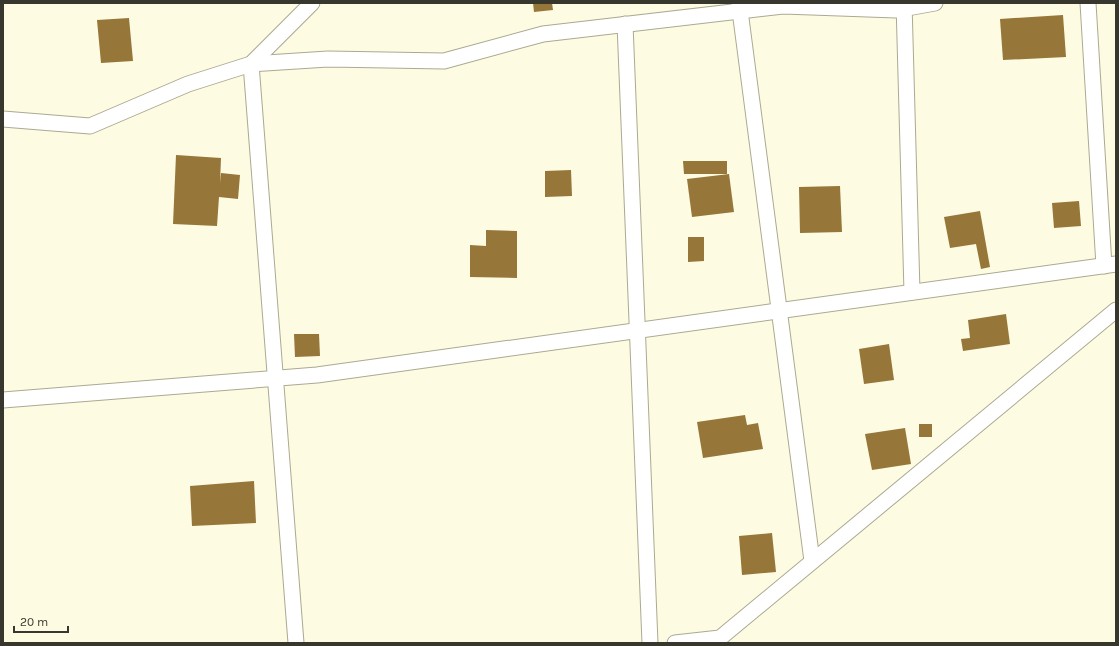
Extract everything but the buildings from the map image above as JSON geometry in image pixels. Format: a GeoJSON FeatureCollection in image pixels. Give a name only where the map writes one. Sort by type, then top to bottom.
{"type":"FeatureCollection","features":[{"type":"Feature","properties":{"kind":"street"},"geometry":{"type":"LineString","coordinates":[[296,643],[251,64],[312,3]]}},
{"type":"Feature","properties":{"kind":"street"},"geometry":{"type":"LineString","coordinates":[[3,119],[90,126],[188,84],[251,64],[328,59],[444,61],[543,34],[625,24],[740,7],[783,6],[896,10],[904,6],[935,3]]}},
{"type":"Feature","properties":{"kind":"street"},"geometry":{"type":"LineString","coordinates":[[3,400],[324,374],[1110,265],[1088,3]]}},
{"type":"Feature","properties":{"kind":"street"},"geometry":{"type":"LineString","coordinates":[[904,6],[912,292]]}},
{"type":"Feature","properties":{"kind":"street"},"geometry":{"type":"LineString","coordinates":[[740,7],[812,561]]}},
{"type":"Feature","properties":{"kind":"street"},"geometry":{"type":"LineString","coordinates":[[625,24],[650,643]]}},
{"type":"Feature","properties":{"kind":"street"},"geometry":{"type":"LineString","coordinates":[[675,643],[720,638],[1116,310]]}}]}
